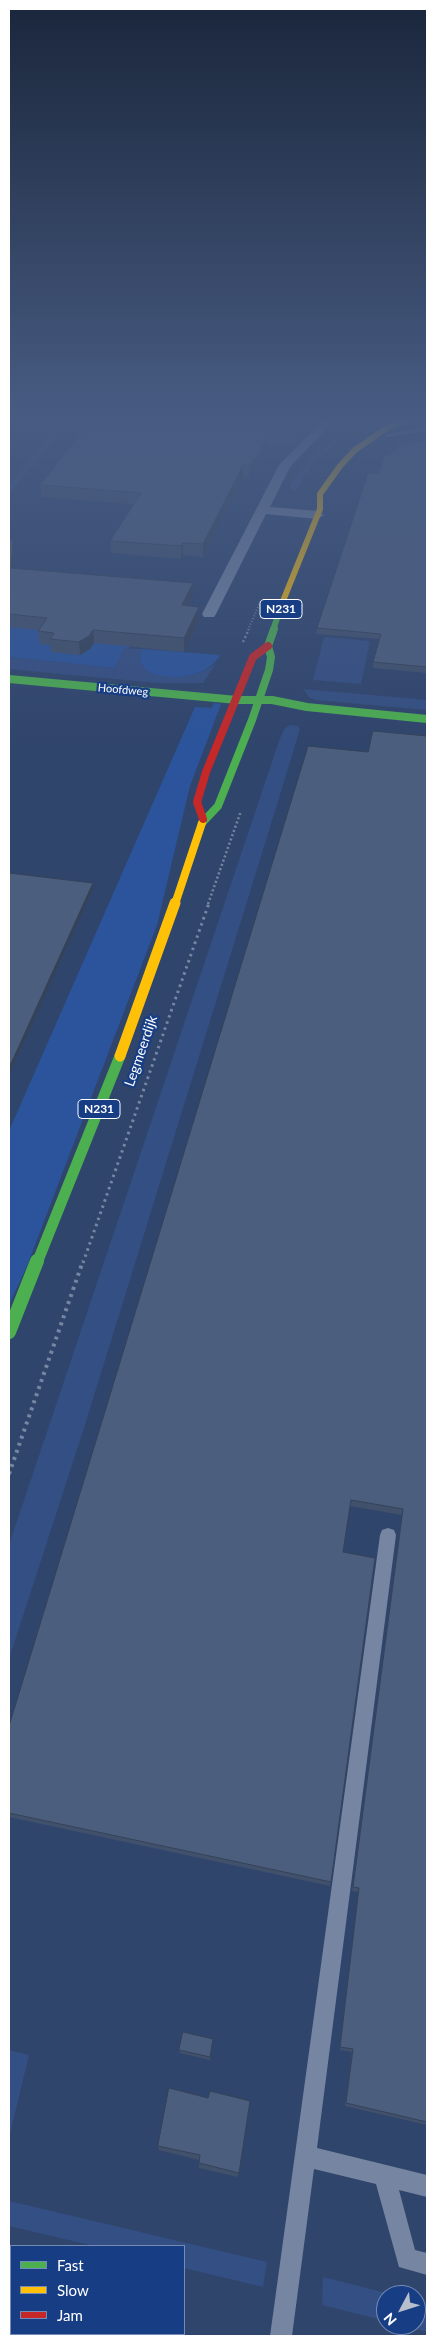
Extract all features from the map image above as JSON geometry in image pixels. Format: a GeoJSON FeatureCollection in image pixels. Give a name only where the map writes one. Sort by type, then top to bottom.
{"type":"FeatureCollection","features":[{"type":"Feature","properties":{"kind":"main road","name":"N231"},"geometry":{"type":"LineString","coordinates":[[258,702],[268,670],[270,657],[268,646],[293,572],[311,529]]}},
{"type":"Feature","properties":{"kind":"main road","name":"N231"},"geometry":{"type":"LineString","coordinates":[[236,700],[253,658],[268,646]]}},
{"type":"Feature","properties":{"kind":"main road","name":"Hoofdweg"},"geometry":{"type":"LineString","coordinates":[[9,679],[258,702],[294,710],[307,707],[427,719]]}},
{"type":"Feature","properties":{"kind":"main road","name":"Legmeerdijk"},"geometry":{"type":"LineString","coordinates":[[203,819],[197,802],[206,772],[236,700]]}},
{"type":"Feature","properties":{"kind":"main road","name":"Legmeerdijk"},"geometry":{"type":"LineString","coordinates":[[9,1332],[147,984],[180,882],[203,819],[218,806],[258,702]]}},
{"type":"Feature","properties":{"kind":"street"},"geometry":{"type":"LineString","coordinates":[[209,614],[252,529]]}},
{"type":"Feature","properties":{"kind":"lane"},"geometry":{"type":"LineString","coordinates":[[281,2336],[388,1535]]}},
{"type":"Feature","properties":{"kind":"lane"},"geometry":{"type":"LineString","coordinates":[[306,2156],[427,2186]]}},
{"type":"Feature","properties":{"kind":"lane"},"geometry":{"type":"LineString","coordinates":[[384,2176],[407,2259],[427,2264]]}},
{"type":"Feature","properties":{"kind":"path","name":"Legmeerdijk"},"geometry":{"type":"LineString","coordinates":[[9,1474],[242,808]]}},
{"type":"Feature","properties":{"kind":"shaded area"},"geometry":{"type":"Polygon","coordinates":[[[9,627],[134,638],[129,648],[125,648],[114,668],[9,657],[9,627]]]}},
{"type":"Feature","properties":{"kind":"shaded area"},"geometry":{"type":"Polygon","coordinates":[[[324,637],[370,641],[361,684],[313,680],[324,637]]]}},
{"type":"Feature","properties":{"kind":"shaded area"},"geometry":{"type":"Polygon","coordinates":[[[125,648],[142,649],[141,665],[146,670],[162,676],[187,676],[202,672],[216,664],[203,683],[157,683],[9,669],[9,657],[114,668],[125,648]]]}},
{"type":"Feature","properties":{"kind":"shaded area"},"geometry":{"type":"Polygon","coordinates":[[[142,649],[220,655],[212,665],[199,672],[185,676],[169,677],[156,675],[145,669],[140,661],[142,649]]]}},
{"type":"Feature","properties":{"kind":"shaded area"},"geometry":{"type":"Polygon","coordinates":[[[303,689],[427,700],[427,710],[316,700],[310,698],[303,689]]]}},
{"type":"Feature","properties":{"kind":"shaded area"},"geometry":{"type":"Polygon","coordinates":[[[214,703],[221,704],[190,786],[157,925],[27,1266],[9,1305],[9,1131],[195,707],[212,708],[214,703]]]}},
{"type":"Feature","properties":{"kind":"shaded area"},"geometry":{"type":"Polygon","coordinates":[[[291,725],[298,726],[300,729],[284,782],[84,1428],[9,1659],[9,1545],[280,738],[285,728],[291,725]]]}},
{"type":"Feature","properties":{"kind":"shaded area"},"geometry":{"type":"Polygon","coordinates":[[[9,2050],[29,2055],[9,2138],[9,2050]]]}},
{"type":"Feature","properties":{"kind":"shaded area"},"geometry":{"type":"Polygon","coordinates":[[[9,2201],[267,2262],[263,2287],[185,2268],[185,2245],[90,2245],[9,2226],[9,2201]]]}},
{"type":"Feature","properties":{"kind":"shaded area"},"geometry":{"type":"Polygon","coordinates":[[[323,2277],[376,2290],[376,2318],[322,2305],[323,2277]]]}},
{"type":"Feature","properties":{"kind":"shaded area"},"geometry":{"type":"Polygon","coordinates":[[[426,2303],[427,2303],[426,2332],[426,2303]]]}},
{"type":"Feature","properties":{"kind":"building"},"geometry":{"type":"Polygon","coordinates":[[[117,529],[210,529],[203,544],[183,543],[181,546],[110,541],[117,529]]]}},
{"type":"Feature","properties":{"kind":"building"},"geometry":{"type":"Polygon","coordinates":[[[349,529],[427,529],[427,667],[373,662],[381,634],[317,628],[349,529]]]}},
{"type":"Feature","properties":{"kind":"building"},"geometry":{"type":"Polygon","coordinates":[[[9,540],[13,540],[11,568],[193,583],[182,605],[199,607],[184,638],[93,630],[89,636],[79,642],[50,639],[54,633],[38,631],[47,618],[9,614],[9,540]]]}},
{"type":"Feature","properties":{"kind":"building"},"geometry":{"type":"Polygon","coordinates":[[[373,731],[427,736],[427,2122],[346,2103],[353,2049],[340,2047],[359,1888],[353,1887],[403,1509],[351,1500],[343,1552],[375,1558],[331,1882],[9,1813],[9,1726],[308,746],[368,752],[373,731]]]}},
{"type":"Feature","properties":{"kind":"building"},"geometry":{"type":"Polygon","coordinates":[[[9,873],[93,883],[9,1068],[9,873]]]}},
{"type":"Feature","properties":{"kind":"building"},"geometry":{"type":"Polygon","coordinates":[[[183,2032],[213,2039],[210,2057],[179,2050],[183,2032]]]}},
{"type":"Feature","properties":{"kind":"building"},"geometry":{"type":"Polygon","coordinates":[[[169,2088],[208,2098],[210,2091],[250,2101],[239,2173],[199,2163],[200,2155],[158,2146],[169,2088]]]}},
{"type":"Feature","properties":{"kind":"traffic: fast"},"geometry":{"type":"LineString","coordinates":[[202,823],[218,806],[252,720],[269,670],[271,657],[268,646],[283,601]]}},
{"type":"Feature","properties":{"kind":"traffic: fast"},"geometry":{"type":"LineString","coordinates":[[9,679],[237,700],[272,700],[307,707],[427,719]]}},
{"type":"Feature","properties":{"kind":"traffic: fast"},"geometry":{"type":"LineString","coordinates":[[9,1332],[120,1056]]}},
{"type":"Feature","properties":{"kind":"traffic: fast"},"geometry":{"type":"LineString","coordinates":[[158,2335],[163,2336]]}},
{"type":"Feature","properties":{"kind":"traffic: slow"},"geometry":{"type":"LineString","coordinates":[[283,601],[312,529]]}},
{"type":"Feature","properties":{"kind":"traffic: slow"},"geometry":{"type":"LineString","coordinates":[[120,1056],[151,974],[202,823]]}},
{"type":"Feature","properties":{"kind":"traffic: jam"},"geometry":{"type":"LineString","coordinates":[[203,819],[197,802],[206,772],[253,657],[268,646]]}}]}
